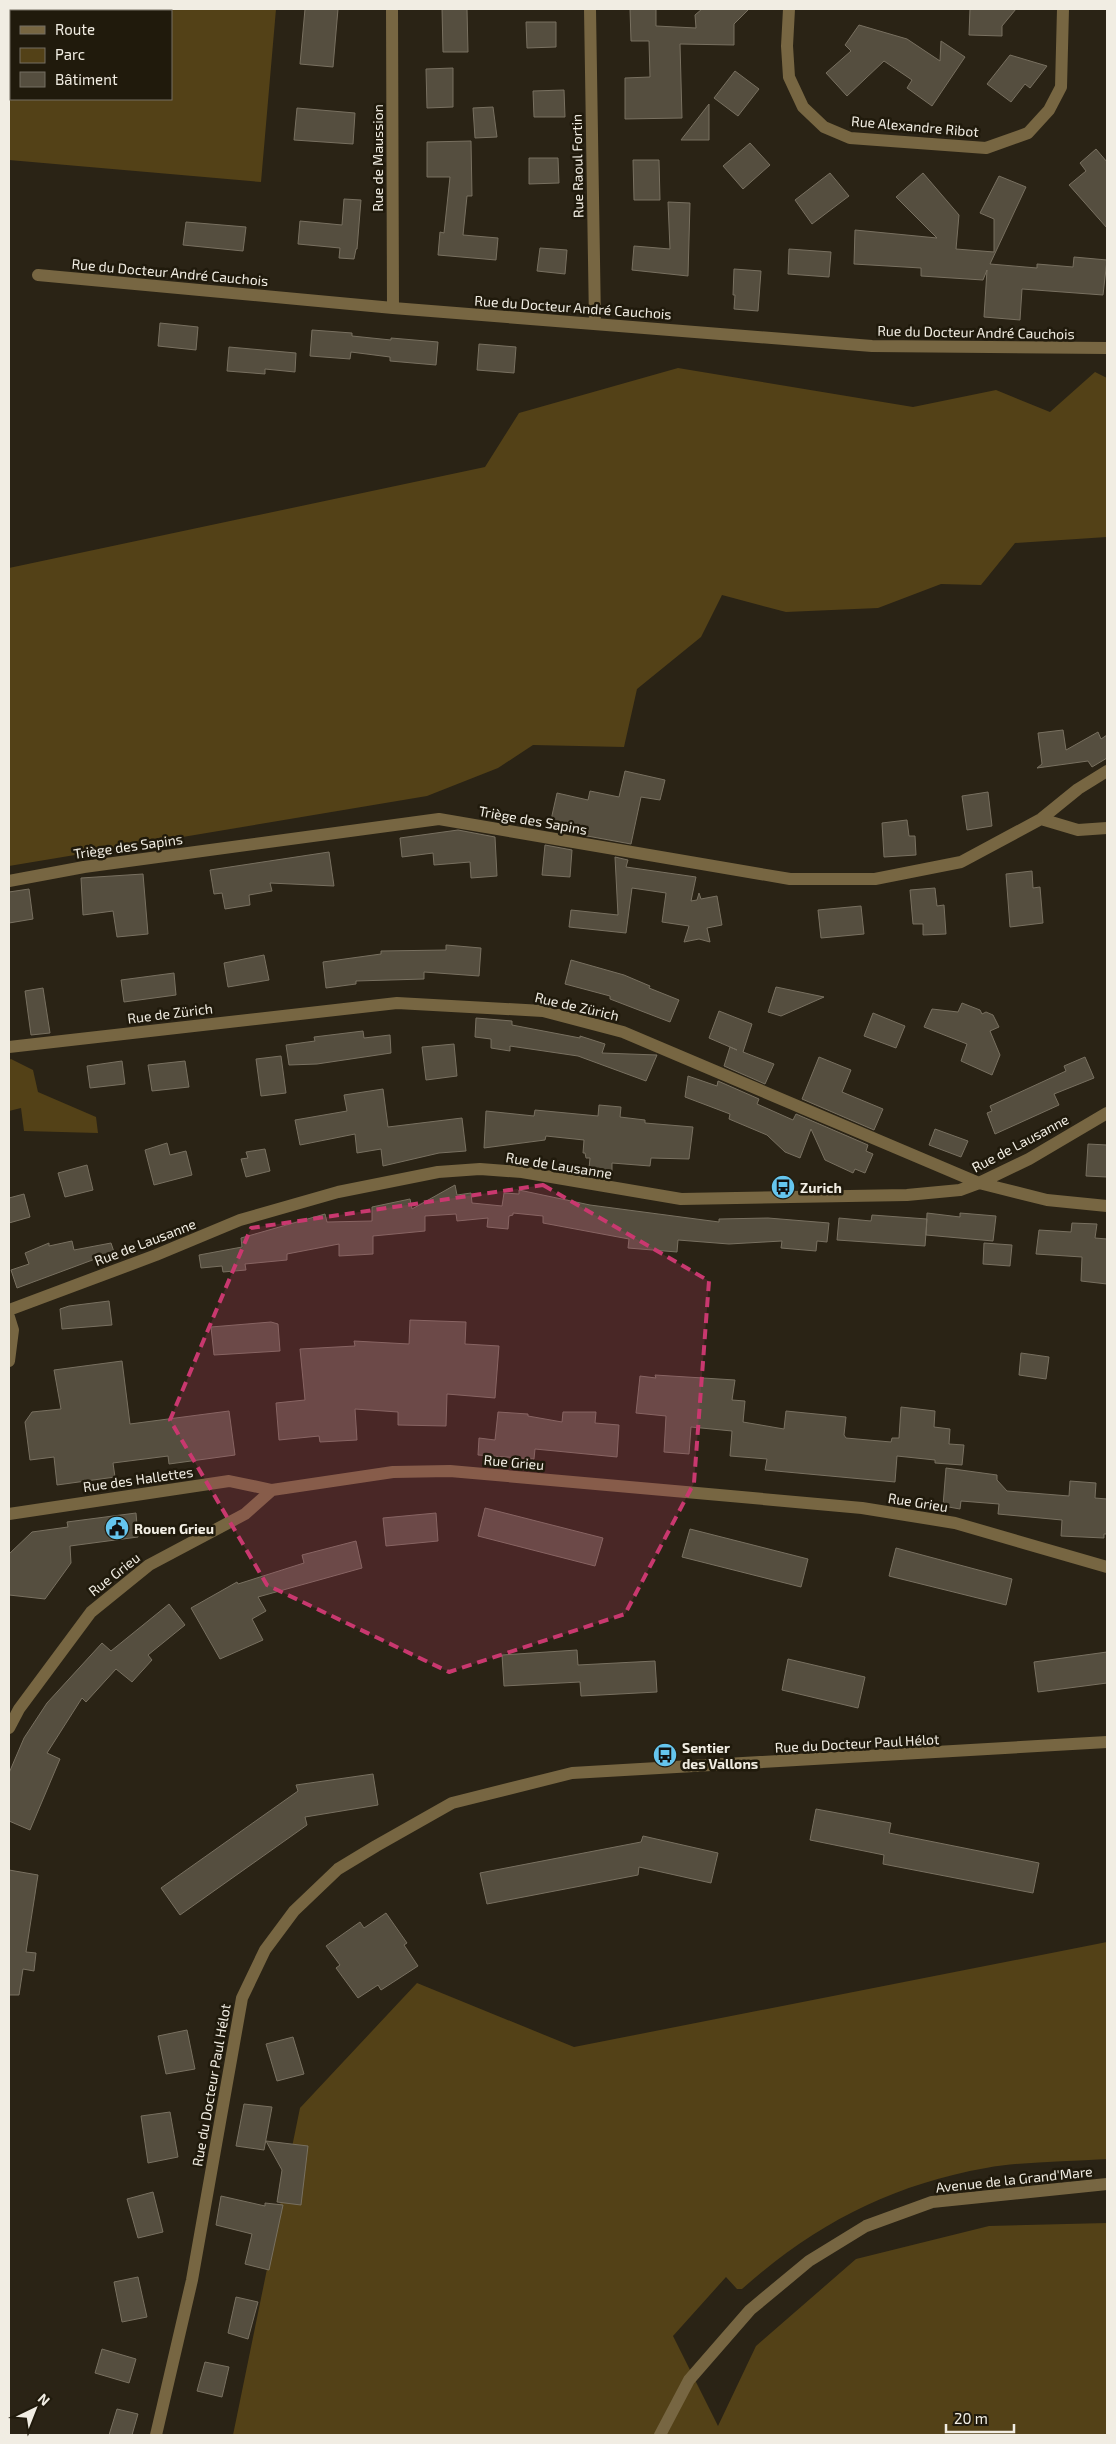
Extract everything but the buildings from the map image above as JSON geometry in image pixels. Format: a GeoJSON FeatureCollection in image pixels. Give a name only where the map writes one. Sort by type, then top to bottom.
{"type":"FeatureCollection","features":[{"type":"Feature","properties":{"kind":"street","name":"Rue de Maussion"},"geometry":{"type":"LineString","coordinates":[[392,9],[393,308]]}},
{"type":"Feature","properties":{"kind":"street","name":"Rue Raoul Fortin"},"geometry":{"type":"LineString","coordinates":[[590,9],[595,323]]}},
{"type":"Feature","properties":{"kind":"street","name":"Rue Alexandre Ribot"},"geometry":{"type":"LineString","coordinates":[[789,9],[787,46],[789,77],[803,107],[824,127],[850,138],[986,148],[1028,133],[1049,110],[1061,87],[1063,9]]}},
{"type":"Feature","properties":{"kind":"street","name":"Rue du Docteur André Cauchois"},"geometry":{"type":"LineString","coordinates":[[38,275],[393,308],[872,346],[1107,348]]}},
{"type":"Feature","properties":{"kind":"street","name":"Triège des Sapins"},"geometry":{"type":"LineString","coordinates":[[9,881],[84,867],[439,819],[790,879],[875,879],[961,862],[1042,819],[1078,789],[1107,771]]}},
{"type":"Feature","properties":{"kind":"street"},"geometry":{"type":"LineString","coordinates":[[1042,819],[1078,830],[1107,828]]}},
{"type":"Feature","properties":{"kind":"street","name":"Rue de Zürich"},"geometry":{"type":"LineString","coordinates":[[9,1047],[397,1003],[544,1011],[623,1032],[978,1183],[1047,1200],[1107,1206]]}},
{"type":"Feature","properties":{"kind":"street","name":"Rue de Lausanne"},"geometry":{"type":"LineString","coordinates":[[9,1310],[156,1255],[240,1220],[338,1192],[438,1172],[480,1169],[522,1172],[681,1200],[907,1195],[960,1190],[978,1183],[1029,1159],[1107,1113]]}},
{"type":"Feature","properties":{"kind":"street"},"geometry":{"type":"LineString","coordinates":[[9,1317],[13,1330],[9,1361]]}},
{"type":"Feature","properties":{"kind":"street","name":"Rue Grieu"},"geometry":{"type":"LineString","coordinates":[[9,1728],[19,1709],[91,1612],[149,1565],[245,1514],[272,1490],[393,1472],[450,1472],[862,1508],[955,1523],[1107,1567]]}},
{"type":"Feature","properties":{"kind":"street","name":"Rue des Hallettes"},"geometry":{"type":"LineString","coordinates":[[9,1514],[228,1481],[272,1490]]}},
{"type":"Feature","properties":{"kind":"street","name":"Rue du Docteur Paul Hélot"},"geometry":{"type":"LineString","coordinates":[[156,2435],[192,2280],[242,1998],[265,1950],[294,1911],[338,1869],[452,1804],[572,1773],[1107,1742]]}},
{"type":"Feature","properties":{"kind":"street","name":"Avenue de la Grand'Mare"},"geometry":{"type":"LineString","coordinates":[[660,2435],[689,2380],[750,2310],[809,2261],[866,2226],[932,2202],[1107,2184]]}},
{"type":"Feature","properties":{"kind":"highlighted area"},"geometry":{"type":"Polygon","coordinates":[[[543,1185],[709,1281],[694,1483],[625,1614],[449,1672],[267,1585],[170,1420],[251,1228],[543,1185]]]}},
{"type":"Feature","properties":{"kind":"green space"},"geometry":{"type":"Polygon","coordinates":[[[9,9],[276,9],[261,182],[9,160],[9,9]]]}},
{"type":"Feature","properties":{"kind":"green space"},"geometry":{"type":"Polygon","coordinates":[[[678,368],[913,407],[996,390],[1050,412],[1095,372],[1107,378],[1107,537],[1015,543],[981,585],[941,584],[878,608],[786,612],[722,595],[701,637],[637,689],[624,747],[533,745],[498,768],[427,796],[9,866],[9,568],[485,467],[519,413],[678,368]]]}},
{"type":"Feature","properties":{"kind":"green space"},"geometry":{"type":"Polygon","coordinates":[[[11,1059],[33,1070],[38,1092],[96,1117],[98,1133],[24,1131],[21,1108],[9,1111],[9,1060],[11,1059]]]}},
{"type":"Feature","properties":{"kind":"green space"},"geometry":{"type":"Polygon","coordinates":[[[1107,1942],[1107,2159],[1031,2163],[986,2168],[951,2175],[886,2197],[855,2211],[797,2245],[742,2289],[737,2289],[726,2277],[673,2336],[718,2426],[756,2346],[856,2259],[989,2226],[1107,2223],[1107,2435],[233,2435],[300,2108],[417,1983],[574,2047],[1107,1942]]]}},
{"type":"Feature","properties":{"kind":"place","name":"Zurich"},"geometry":{"type":"Point","coordinates":[783,1187]}},
{"type":"Feature","properties":{"kind":"place","name":"Rouen Grieu"},"geometry":{"type":"Point","coordinates":[117,1528]}},
{"type":"Feature","properties":{"kind":"place","name":"Sentier des Vallons"},"geometry":{"type":"Point","coordinates":[665,1755]}}]}
